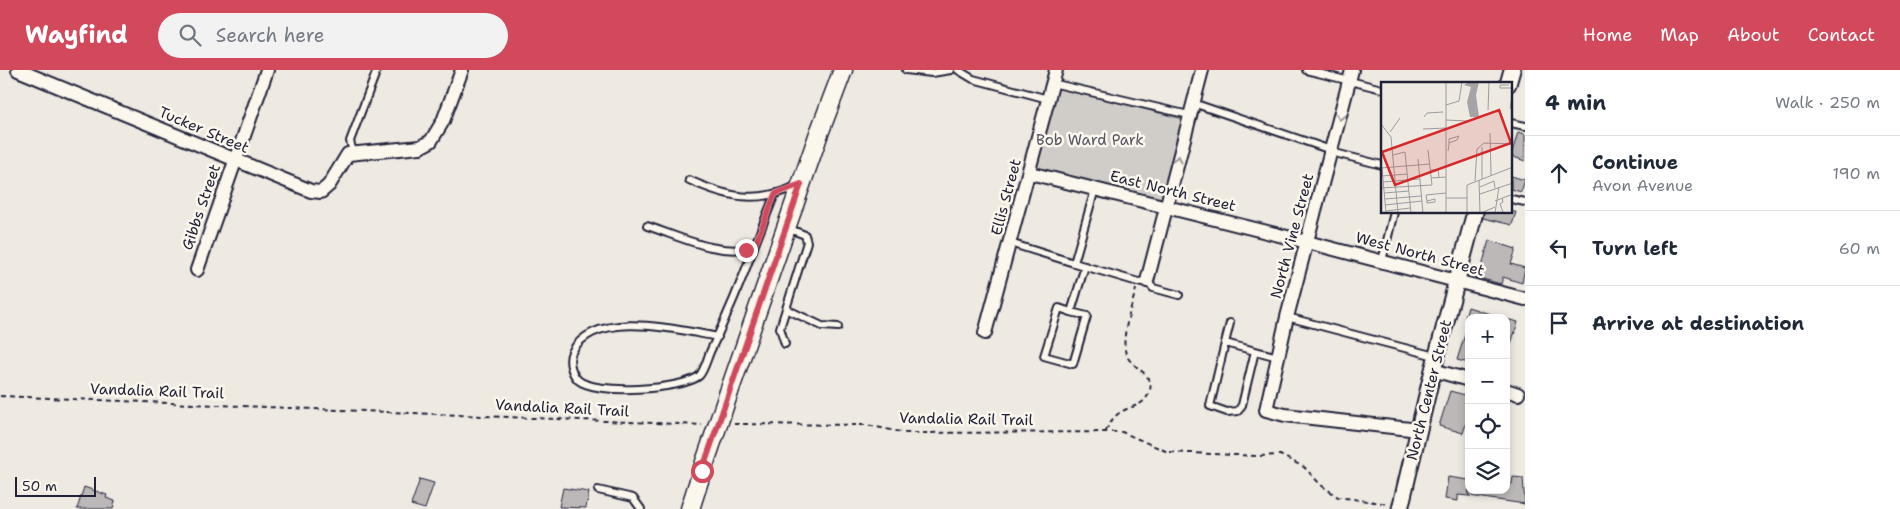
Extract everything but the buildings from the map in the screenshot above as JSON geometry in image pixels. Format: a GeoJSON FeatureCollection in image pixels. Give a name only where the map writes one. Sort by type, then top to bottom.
{"type":"FeatureCollection","features":[{"type":"Feature","properties":{"kind":"main road"},"geometry":{"type":"LineString","coordinates":[[690,509],[801,184],[843,70]]}},
{"type":"Feature","properties":{"kind":"street","name":"Tucker Street"},"geometry":{"type":"LineString","coordinates":[[18,70],[234,161],[311,191],[321,192],[330,185],[348,154],[358,152]]}},
{"type":"Feature","properties":{"kind":"street","name":"Gibbs Street"},"geometry":{"type":"LineString","coordinates":[[197,270],[267,70]]}},
{"type":"Feature","properties":{"kind":"street"},"geometry":{"type":"LineString","coordinates":[[358,152],[420,147],[431,141],[443,120],[462,70]]}},
{"type":"Feature","properties":{"kind":"street","name":"Ellis Street"},"geometry":{"type":"LineString","coordinates":[[985,333],[1030,173],[1056,70]]}},
{"type":"Feature","properties":{"kind":"street"},"geometry":{"type":"LineString","coordinates":[[1147,281],[1202,70]]}},
{"type":"Feature","properties":{"kind":"street","name":"North Vine Street"},"geometry":{"type":"LineString","coordinates":[[1351,75],[1307,242],[1266,410],[1285,415],[1419,430]]}},
{"type":"Feature","properties":{"kind":"street","name":"East North Street"},"geometry":{"type":"LineString","coordinates":[[1030,173],[1307,242]]}},
{"type":"Feature","properties":{"kind":"street","name":"North Center Street"},"geometry":{"type":"LineString","coordinates":[[1400,509],[1435,363],[1474,214]]}},
{"type":"Feature","properties":{"kind":"street","name":"West North Street"},"geometry":{"type":"LineString","coordinates":[[1307,242],[1525,299]]}},
{"type":"Feature","properties":{"kind":"street"},"geometry":{"type":"LineString","coordinates":[[1435,363],[1465,378]]}},
{"type":"Feature","properties":{"kind":"lane"},"geometry":{"type":"LineString","coordinates":[[358,152],[350,140],[377,70]]}},
{"type":"Feature","properties":{"kind":"lane"},"geometry":{"type":"LineString","coordinates":[[906,70],[932,73],[951,70]]}},
{"type":"Feature","properties":{"kind":"lane"},"geometry":{"type":"LineString","coordinates":[[958,70],[973,79],[1048,99]]}},
{"type":"Feature","properties":{"kind":"lane"},"geometry":{"type":"LineString","coordinates":[[1306,70],[1351,75],[1381,89]]}},
{"type":"Feature","properties":{"kind":"lane"},"geometry":{"type":"LineString","coordinates":[[1052,83],[1191,109],[1381,165]]}},
{"type":"Feature","properties":{"kind":"lane"},"geometry":{"type":"LineString","coordinates":[[1512,123],[1525,126]]}},
{"type":"Feature","properties":{"kind":"lane"},"geometry":{"type":"LineString","coordinates":[[689,180],[733,197],[775,194],[801,184]]}},
{"type":"Feature","properties":{"kind":"lane"},"geometry":{"type":"LineString","coordinates":[[1074,263],[1095,189]]}},
{"type":"Feature","properties":{"kind":"lane"},"geometry":{"type":"LineString","coordinates":[[718,337],[655,326],[608,328],[593,332],[579,341],[571,354],[571,368],[577,379],[589,386],[606,388],[680,385],[700,375],[718,337],[775,194]]}},
{"type":"Feature","properties":{"kind":"lane"},"geometry":{"type":"LineString","coordinates":[[1512,199],[1525,202]]}},
{"type":"Feature","properties":{"kind":"lane"},"geometry":{"type":"LineString","coordinates":[[1382,261],[1394,214]]}},
{"type":"Feature","properties":{"kind":"lane"},"geometry":{"type":"LineString","coordinates":[[647,226],[714,248],[730,251],[754,248]]}},
{"type":"Feature","properties":{"kind":"lane"},"geometry":{"type":"LineString","coordinates":[[785,344],[780,328],[807,242],[804,235],[786,228]]}},
{"type":"Feature","properties":{"kind":"lane"},"geometry":{"type":"LineString","coordinates":[[1010,243],[1138,282],[1147,281],[1153,288],[1179,294]]}},
{"type":"Feature","properties":{"kind":"lane"},"geometry":{"type":"LineString","coordinates":[[1071,312],[1084,266]]}},
{"type":"Feature","properties":{"kind":"lane"},"geometry":{"type":"LineString","coordinates":[[1059,308],[1071,312],[1087,316],[1073,364],[1044,356],[1059,308]]}},
{"type":"Feature","properties":{"kind":"lane"},"geometry":{"type":"LineString","coordinates":[[786,310],[822,326],[838,327]]}},
{"type":"Feature","properties":{"kind":"lane"},"geometry":{"type":"LineString","coordinates":[[1288,318],[1414,352],[1435,363]]}},
{"type":"Feature","properties":{"kind":"lane"},"geometry":{"type":"LineString","coordinates":[[1230,323],[1210,406],[1227,412],[1238,412],[1242,405],[1255,351]]}},
{"type":"Feature","properties":{"kind":"lane"},"geometry":{"type":"LineString","coordinates":[[1225,343],[1278,357]]}},
{"type":"Feature","properties":{"kind":"lane"},"geometry":{"type":"LineString","coordinates":[[598,490],[633,498],[641,509]]}},
{"type":"Feature","properties":{"kind":"path","name":"Vandalia Rail Trail"},"geometry":{"type":"LineString","coordinates":[[0,396],[707,424]]}},
{"type":"Feature","properties":{"kind":"path","name":"Vandalia Rail Trail"},"geometry":{"type":"LineString","coordinates":[[727,424],[866,425],[906,433],[1122,432],[1168,452],[1258,456],[1280,455],[1304,468],[1321,486],[1338,497],[1385,503],[1400,509]]}},
{"type":"Feature","properties":{"kind":"green space","name":"Bob Ward Park"},"geometry":{"type":"Polygon","coordinates":[[[1051,85],[1186,120],[1163,201],[1031,170],[1051,85]]]}},
{"type":"Feature","properties":{"kind":"route"},"geometry":{"type":"LineString","coordinates":[[702,471],[801,184],[787,191],[775,194],[754,248],[746,250]]}}]}
